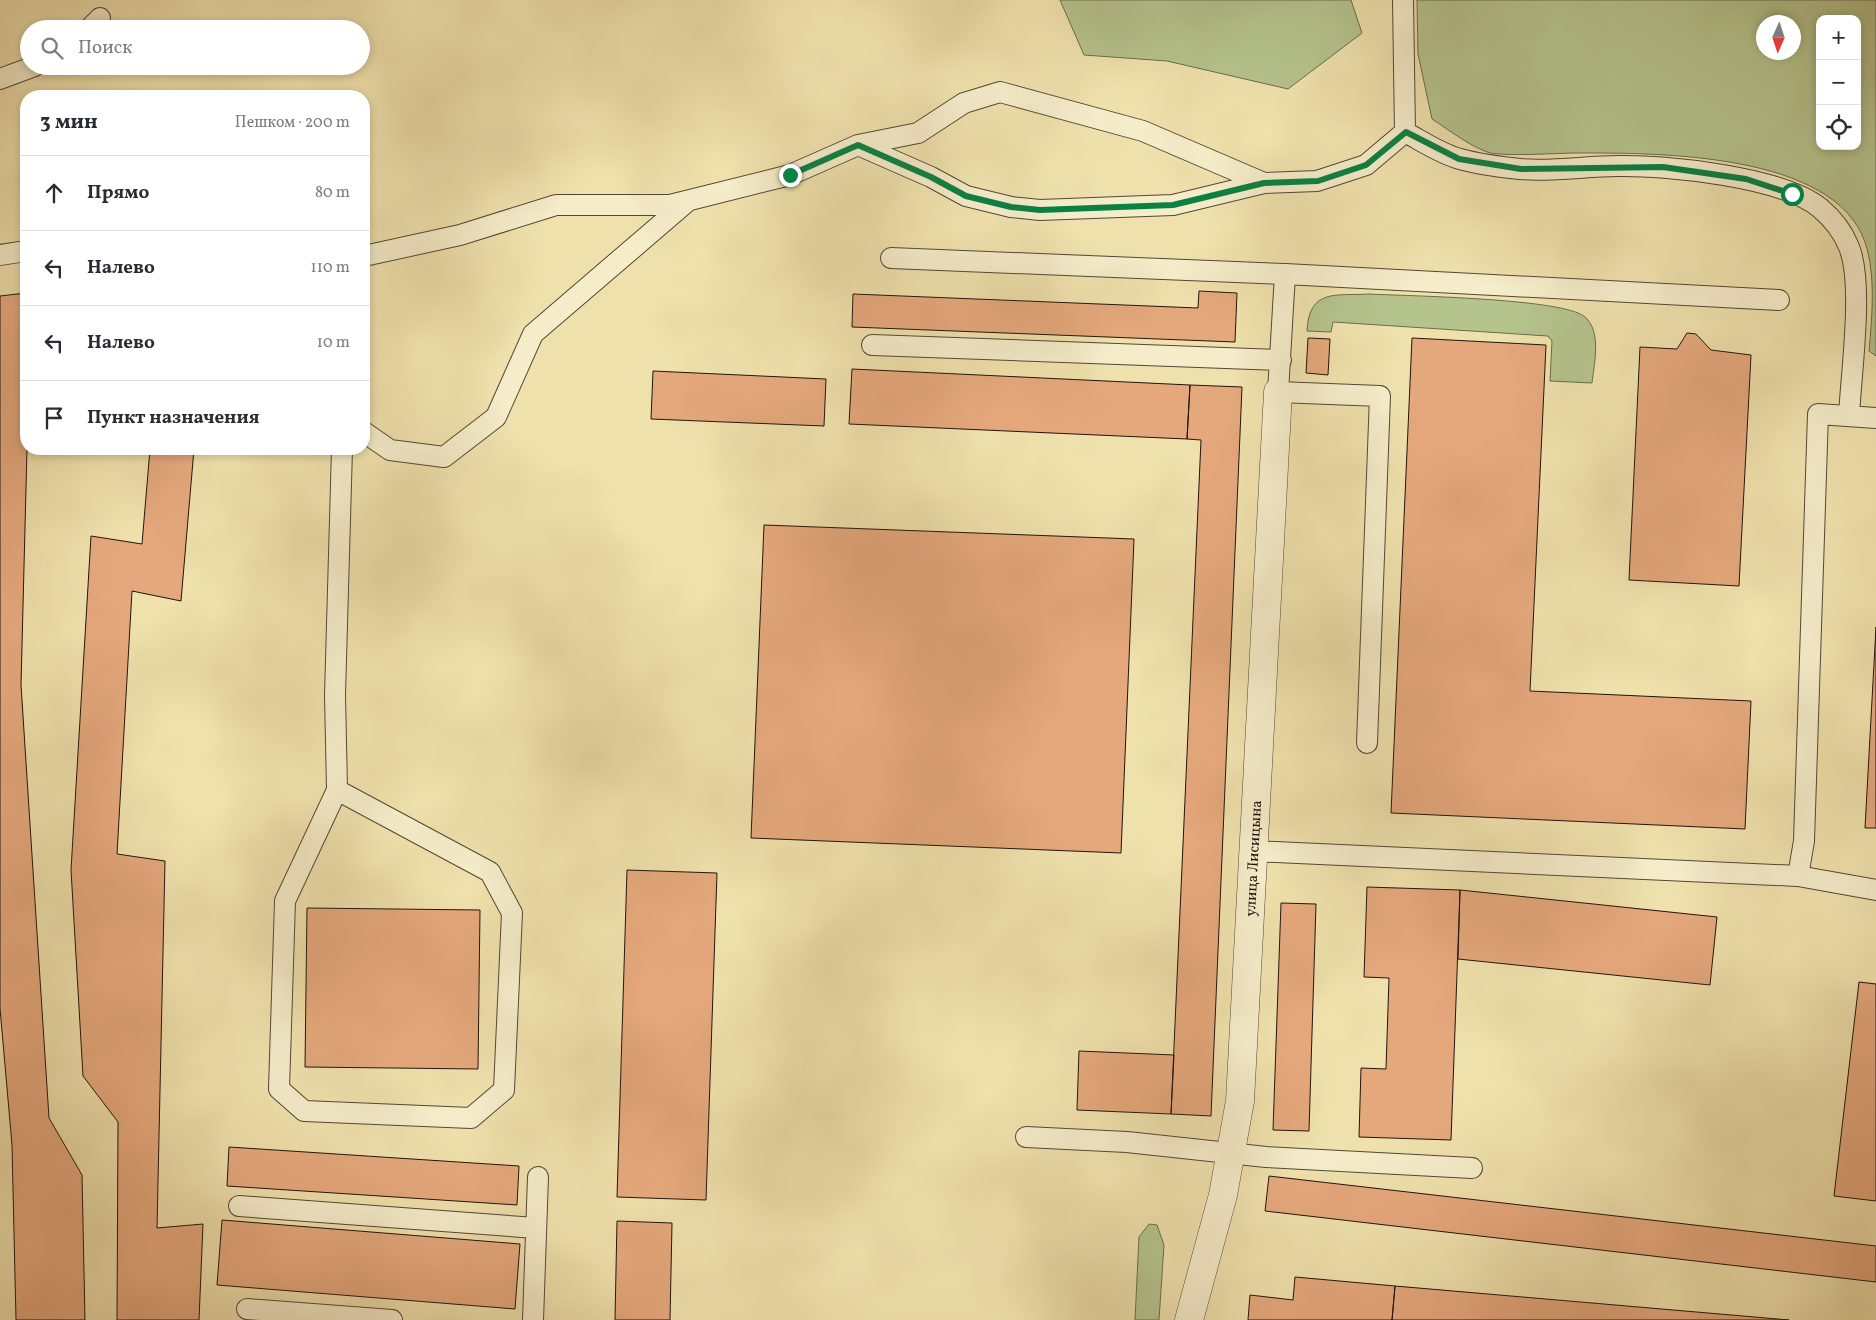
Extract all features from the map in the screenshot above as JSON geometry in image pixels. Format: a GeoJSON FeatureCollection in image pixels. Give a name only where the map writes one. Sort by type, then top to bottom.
{"type":"FeatureCollection","features":[{"type":"Feature","properties":{"kind":"street","name":"улица Лисицына"},"geometry":{"type":"LineString","coordinates":[[1190,1320],[1223,1195],[1240,1101],[1278,392]]}},
{"type":"Feature","properties":{"kind":"lane"},"geometry":{"type":"LineString","coordinates":[[1403,0],[1406,132]]}},
{"type":"Feature","properties":{"kind":"lane"},"geometry":{"type":"LineString","coordinates":[[0,79],[20,72]]}},
{"type":"Feature","properties":{"kind":"lane"},"geometry":{"type":"LineString","coordinates":[[370,255],[460,235],[556,205],[670,205],[790,175],[858,145],[918,132],[964,103],[1000,92],[1143,131],[1264,183]]}},
{"type":"Feature","properties":{"kind":"lane"},"geometry":{"type":"LineString","coordinates":[[858,145],[931,177],[966,196],[1011,207],[1040,210],[1173,205],[1264,183],[1318,181],[1366,165],[1406,132]]}},
{"type":"Feature","properties":{"kind":"lane"},"geometry":{"type":"LineString","coordinates":[[1406,132],[1459,159],[1521,169],[1663,167],[1746,179],[1792,194],[1819,206],[1837,224],[1849,246],[1855,267],[1856,290],[1849,416]]}},
{"type":"Feature","properties":{"kind":"lane"},"geometry":{"type":"LineString","coordinates":[[370,436],[390,450],[444,457],[496,417],[533,334],[689,200]]}},
{"type":"Feature","properties":{"kind":"lane"},"geometry":{"type":"LineString","coordinates":[[0,255],[20,252]]}},
{"type":"Feature","properties":{"kind":"lane"},"geometry":{"type":"LineString","coordinates":[[891,258],[1285,274],[1779,300]]}},
{"type":"Feature","properties":{"kind":"lane"},"geometry":{"type":"LineString","coordinates":[[1285,274],[1278,392],[1380,396],[1367,742]]}},
{"type":"Feature","properties":{"kind":"lane"},"geometry":{"type":"LineString","coordinates":[[872,346],[1281,360]]}},
{"type":"Feature","properties":{"kind":"lane"},"geometry":{"type":"LineString","coordinates":[[1798,876],[1804,841],[1818,414],[1876,418]]}},
{"type":"Feature","properties":{"kind":"lane"},"geometry":{"type":"LineString","coordinates":[[337,790],[490,872],[512,912],[504,1090],[471,1118],[304,1111],[279,1089],[285,901],[337,790],[335,696],[342,455]]}},
{"type":"Feature","properties":{"kind":"lane"},"geometry":{"type":"LineString","coordinates":[[1252,852],[1798,876],[1876,890]]}},
{"type":"Feature","properties":{"kind":"lane"},"geometry":{"type":"LineString","coordinates":[[1026,1137],[1127,1142],[1232,1152],[1266,1158],[1472,1168]]}},
{"type":"Feature","properties":{"kind":"lane"},"geometry":{"type":"LineString","coordinates":[[533,1320],[538,1177]]}},
{"type":"Feature","properties":{"kind":"lane"},"geometry":{"type":"LineString","coordinates":[[239,1206],[536,1228]]}},
{"type":"Feature","properties":{"kind":"lane"},"geometry":{"type":"LineString","coordinates":[[247,1309],[392,1320]]}},
{"type":"Feature","properties":{"kind":"green space"},"geometry":{"type":"Polygon","coordinates":[[[1060,0],[1351,0],[1362,33],[1288,89],[1167,61],[1084,55],[1060,0]]]}},
{"type":"Feature","properties":{"kind":"green space"},"geometry":{"type":"Polygon","coordinates":[[[1417,0],[1876,0],[1876,356],[1869,351],[1872,282],[1865,242],[1847,212],[1818,190],[1781,174],[1739,164],[1695,157],[1611,153],[1516,155],[1487,152],[1432,119],[1418,54],[1417,0]]]}},
{"type":"Feature","properties":{"kind":"green space"},"geometry":{"type":"Polygon","coordinates":[[[1369,294],[1483,299],[1547,306],[1571,311],[1585,317],[1594,331],[1596,348],[1592,383],[1550,381],[1552,341],[1548,336],[1333,322],[1331,332],[1307,331],[1313,307],[1319,301],[1335,295],[1369,294]]]}},
{"type":"Feature","properties":{"kind":"green space"},"geometry":{"type":"Polygon","coordinates":[[[1149,1224],[1157,1225],[1164,1245],[1159,1320],[1135,1320],[1139,1237],[1149,1224]]]}},
{"type":"Feature","properties":{"kind":"building"},"geometry":{"type":"Polygon","coordinates":[[[1199,291],[1237,293],[1235,342],[852,327],[853,294],[1198,308],[1199,291]]]}},
{"type":"Feature","properties":{"kind":"building"},"geometry":{"type":"Polygon","coordinates":[[[20,294],[20,455],[27,455],[21,685],[49,1118],[82,1175],[85,1320],[16,1320],[12,1145],[0,1008],[0,296],[20,294]]]}},
{"type":"Feature","properties":{"kind":"building"},"geometry":{"type":"Polygon","coordinates":[[[1687,333],[1696,334],[1711,350],[1751,355],[1739,586],[1629,580],[1640,347],[1677,349],[1687,333]]]}},
{"type":"Feature","properties":{"kind":"building"},"geometry":{"type":"Polygon","coordinates":[[[1308,338],[1330,339],[1328,375],[1306,373],[1308,338]]]}},
{"type":"Feature","properties":{"kind":"building"},"geometry":{"type":"Polygon","coordinates":[[[1412,338],[1546,345],[1530,691],[1751,701],[1745,829],[1391,813],[1412,338]]]}},
{"type":"Feature","properties":{"kind":"building"},"geometry":{"type":"Polygon","coordinates":[[[852,369],[1190,385],[1187,439],[849,424],[852,369]]]}},
{"type":"Feature","properties":{"kind":"building"},"geometry":{"type":"Polygon","coordinates":[[[653,371],[826,379],[824,426],[651,419],[653,371]]]}},
{"type":"Feature","properties":{"kind":"building"},"geometry":{"type":"Polygon","coordinates":[[[1190,385],[1242,387],[1211,1116],[1171,1114],[1201,440],[1187,439],[1190,385]]]}},
{"type":"Feature","properties":{"kind":"building"},"geometry":{"type":"Polygon","coordinates":[[[149,455],[193,455],[181,601],[132,591],[117,854],[165,861],[157,1228],[203,1224],[199,1320],[117,1320],[118,1122],[83,1076],[71,870],[91,536],[142,544],[149,455]]]}},
{"type":"Feature","properties":{"kind":"building"},"geometry":{"type":"Polygon","coordinates":[[[764,525],[1134,539],[1121,853],[751,838],[764,525]]]}},
{"type":"Feature","properties":{"kind":"building"},"geometry":{"type":"Polygon","coordinates":[[[1876,627],[1876,828],[1865,828],[1876,627]]]}},
{"type":"Feature","properties":{"kind":"building"},"geometry":{"type":"Polygon","coordinates":[[[627,870],[717,873],[706,1200],[617,1197],[627,870]]]}},
{"type":"Feature","properties":{"kind":"building"},"geometry":{"type":"Polygon","coordinates":[[[1367,887],[1460,890],[1451,1140],[1359,1137],[1361,1068],[1386,1069],[1389,978],[1364,977],[1367,887]]]}},
{"type":"Feature","properties":{"kind":"building"},"geometry":{"type":"Polygon","coordinates":[[[1460,890],[1717,917],[1710,985],[1458,959],[1460,890]]]}},
{"type":"Feature","properties":{"kind":"building"},"geometry":{"type":"Polygon","coordinates":[[[1281,903],[1316,904],[1309,1131],[1273,1130],[1281,903]]]}},
{"type":"Feature","properties":{"kind":"building"},"geometry":{"type":"Polygon","coordinates":[[[307,908],[480,910],[478,1069],[305,1067],[307,908]]]}},
{"type":"Feature","properties":{"kind":"building"},"geometry":{"type":"Polygon","coordinates":[[[1859,982],[1876,984],[1876,1201],[1834,1196],[1859,982]]]}},
{"type":"Feature","properties":{"kind":"building"},"geometry":{"type":"Polygon","coordinates":[[[1079,1051],[1174,1055],[1171,1114],[1077,1110],[1079,1051]]]}},
{"type":"Feature","properties":{"kind":"building"},"geometry":{"type":"Polygon","coordinates":[[[229,1147],[519,1166],[517,1205],[227,1186],[229,1147]]]}},
{"type":"Feature","properties":{"kind":"building"},"geometry":{"type":"Polygon","coordinates":[[[1269,1176],[1876,1246],[1876,1282],[1265,1211],[1269,1176]]]}},
{"type":"Feature","properties":{"kind":"building"},"geometry":{"type":"Polygon","coordinates":[[[222,1220],[520,1244],[515,1309],[217,1285],[222,1220]]]}},
{"type":"Feature","properties":{"kind":"building"},"geometry":{"type":"Polygon","coordinates":[[[617,1221],[672,1223],[670,1320],[615,1320],[617,1221]]]}},
{"type":"Feature","properties":{"kind":"building"},"geometry":{"type":"Polygon","coordinates":[[[1295,1277],[1395,1286],[1392,1320],[1248,1320],[1250,1295],[1293,1300],[1295,1277]]]}},
{"type":"Feature","properties":{"kind":"building"},"geometry":{"type":"Polygon","coordinates":[[[1395,1286],[1789,1320],[1392,1320],[1395,1286]]]}},
{"type":"Feature","properties":{"kind":"route"},"geometry":{"type":"LineString","coordinates":[[790,175],[858,145],[931,177],[966,196],[1011,207],[1040,210],[1173,205],[1264,183],[1318,181],[1366,165],[1406,132],[1459,159],[1521,169],[1618,166],[1663,167],[1746,179],[1792,194]]}}]}
